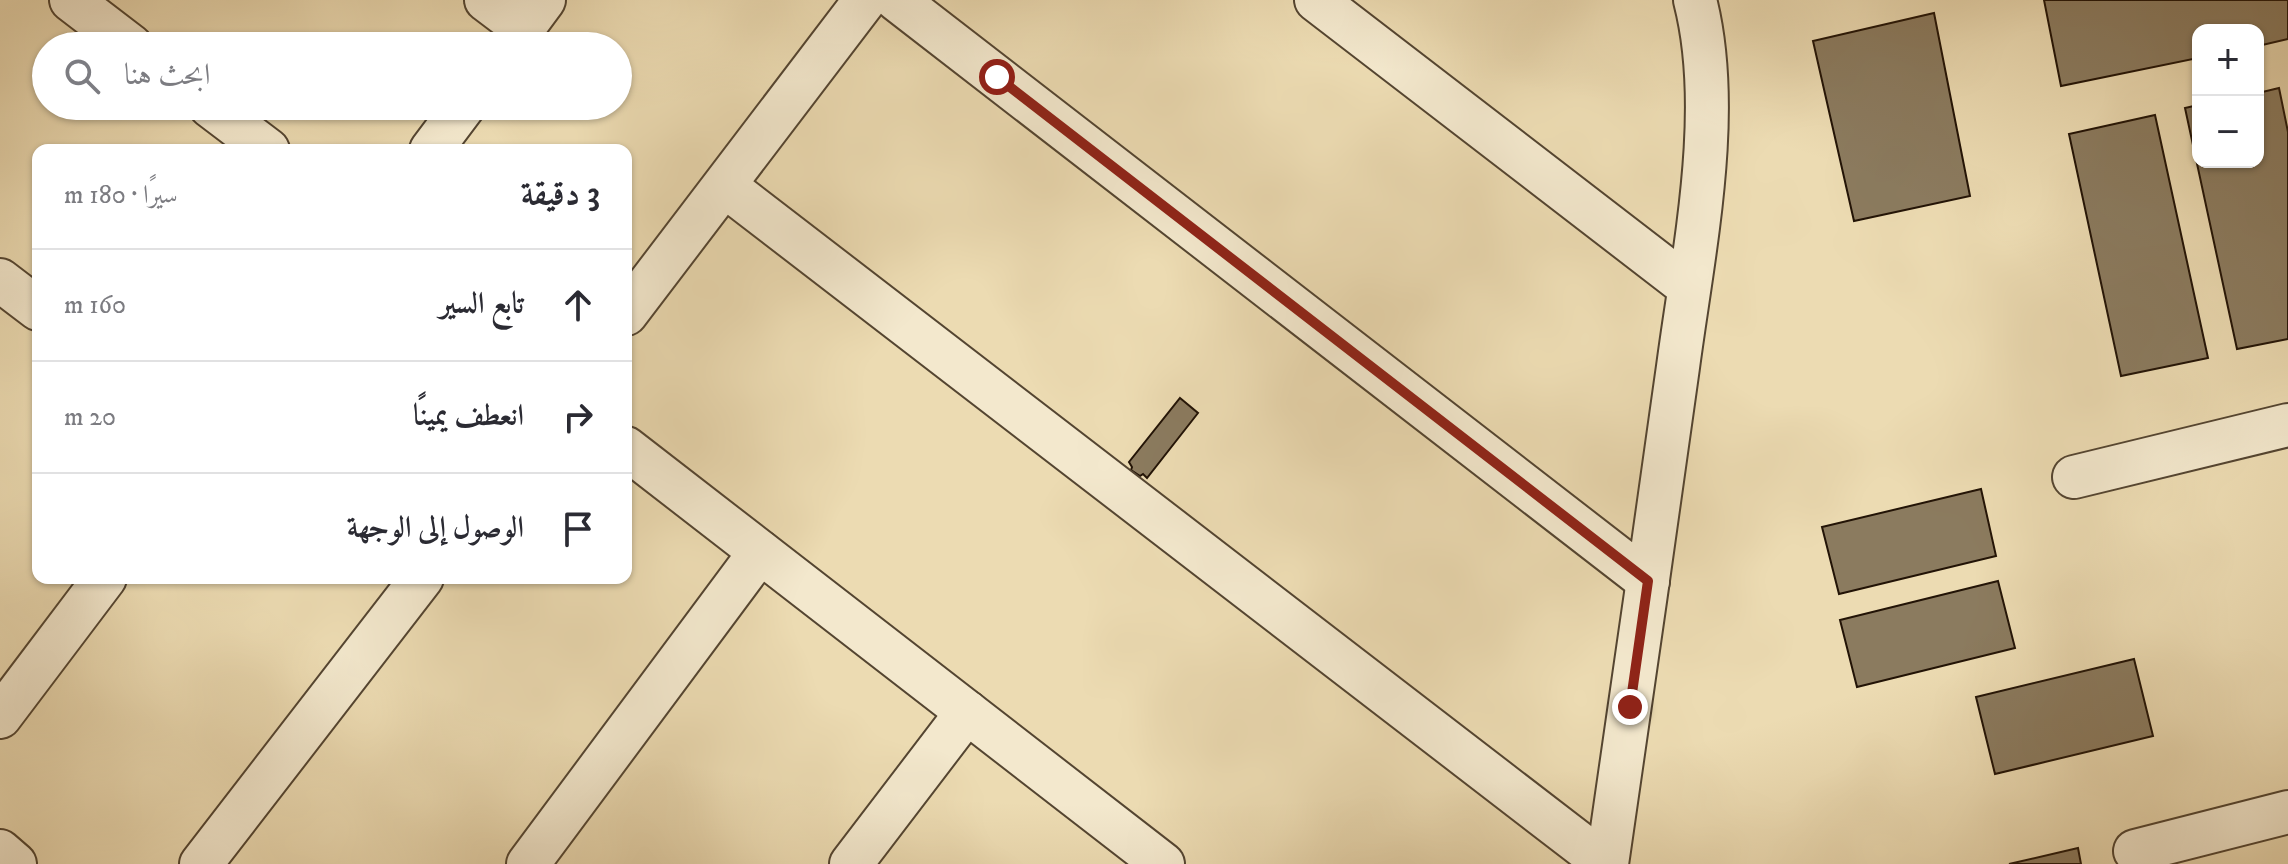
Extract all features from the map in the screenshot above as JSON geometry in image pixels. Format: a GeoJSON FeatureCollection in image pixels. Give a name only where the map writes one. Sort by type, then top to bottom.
{"type":"FeatureCollection","features":[{"type":"Feature","properties":{"kind":"street"},"geometry":{"type":"LineString","coordinates":[[71,0],[113,32]]}},
{"type":"Feature","properties":{"kind":"street"},"geometry":{"type":"LineString","coordinates":[[486,0],[526,25]]}},
{"type":"Feature","properties":{"kind":"street"},"geometry":{"type":"LineString","coordinates":[[632,306],[865,0]]}},
{"type":"Feature","properties":{"kind":"street"},"geometry":{"type":"LineString","coordinates":[[897,0],[1648,581]]}},
{"type":"Feature","properties":{"kind":"street"},"geometry":{"type":"LineString","coordinates":[[1316,0],[1689,287]]}},
{"type":"Feature","properties":{"kind":"street"},"geometry":{"type":"LineString","coordinates":[[725,186],[1606,864],[1705,163],[1705,91],[1701,29],[1695,0]]}},
{"type":"Feature","properties":{"kind":"street"},"geometry":{"type":"LineString","coordinates":[[228,120],[260,144]]}},
{"type":"Feature","properties":{"kind":"street"},"geometry":{"type":"LineString","coordinates":[[436,144],[454,120]]}},
{"type":"Feature","properties":{"kind":"street"},"geometry":{"type":"LineString","coordinates":[[0,280],[32,304]]}},
{"type":"Feature","properties":{"kind":"street"},"geometry":{"type":"LineString","coordinates":[[2074,477],[2288,425]]}},
{"type":"Feature","properties":{"kind":"street"},"geometry":{"type":"LineString","coordinates":[[632,453],[1163,864]]}},
{"type":"Feature","properties":{"kind":"street"},"geometry":{"type":"LineString","coordinates":[[528,864],[760,552]]}},
{"type":"Feature","properties":{"kind":"street"},"geometry":{"type":"LineString","coordinates":[[0,717],[100,584]]}},
{"type":"Feature","properties":{"kind":"street"},"geometry":{"type":"LineString","coordinates":[[201,864],[405,584]]}},
{"type":"Feature","properties":{"kind":"street"},"geometry":{"type":"LineString","coordinates":[[851,864],[967,712]]}},
{"type":"Feature","properties":{"kind":"street"},"geometry":{"type":"LineString","coordinates":[[2135,851],[2288,812]]}},
{"type":"Feature","properties":{"kind":"street"},"geometry":{"type":"LineString","coordinates":[[0,851],[15,864]]}},
{"type":"Feature","properties":{"kind":"building"},"geometry":{"type":"Polygon","coordinates":[[[2044,0],[2288,0],[2288,39],[2264,45],[2264,24],[2192,24],[2192,59],[2061,86],[2044,0]]]}},
{"type":"Feature","properties":{"kind":"building"},"geometry":{"type":"Polygon","coordinates":[[[1934,13],[1970,196],[1854,221],[1813,41],[1934,13]]]}},
{"type":"Feature","properties":{"kind":"building"},"geometry":{"type":"Polygon","coordinates":[[[2279,88],[2288,132],[2288,339],[2237,349],[2198,168],[2264,168],[2264,92],[2279,88]]]}},
{"type":"Feature","properties":{"kind":"building"},"geometry":{"type":"Polygon","coordinates":[[[2192,106],[2192,140],[2185,108],[2192,106]]]}},
{"type":"Feature","properties":{"kind":"building"},"geometry":{"type":"Polygon","coordinates":[[[2155,115],[2208,358],[2121,376],[2069,134],[2155,115]]]}},
{"type":"Feature","properties":{"kind":"building"},"geometry":{"type":"Polygon","coordinates":[[[1180,398],[1198,413],[1147,478],[1143,474],[1140,476],[1131,470],[1129,462],[1180,398]]]}},
{"type":"Feature","properties":{"kind":"building"},"geometry":{"type":"Polygon","coordinates":[[[1981,489],[1996,556],[1839,594],[1822,527],[1981,489]]]}},
{"type":"Feature","properties":{"kind":"building"},"geometry":{"type":"Polygon","coordinates":[[[1998,581],[2015,648],[1857,687],[1840,620],[1998,581]]]}},
{"type":"Feature","properties":{"kind":"building"},"geometry":{"type":"Polygon","coordinates":[[[2134,659],[2153,736],[1995,774],[1976,697],[2134,659]]]}},
{"type":"Feature","properties":{"kind":"building"},"geometry":{"type":"Polygon","coordinates":[[[2078,848],[2081,864],[2009,864],[2078,848]]]}},
{"type":"Feature","properties":{"kind":"route"},"geometry":{"type":"LineString","coordinates":[[997,77],[1648,581],[1630,707]]}}]}
